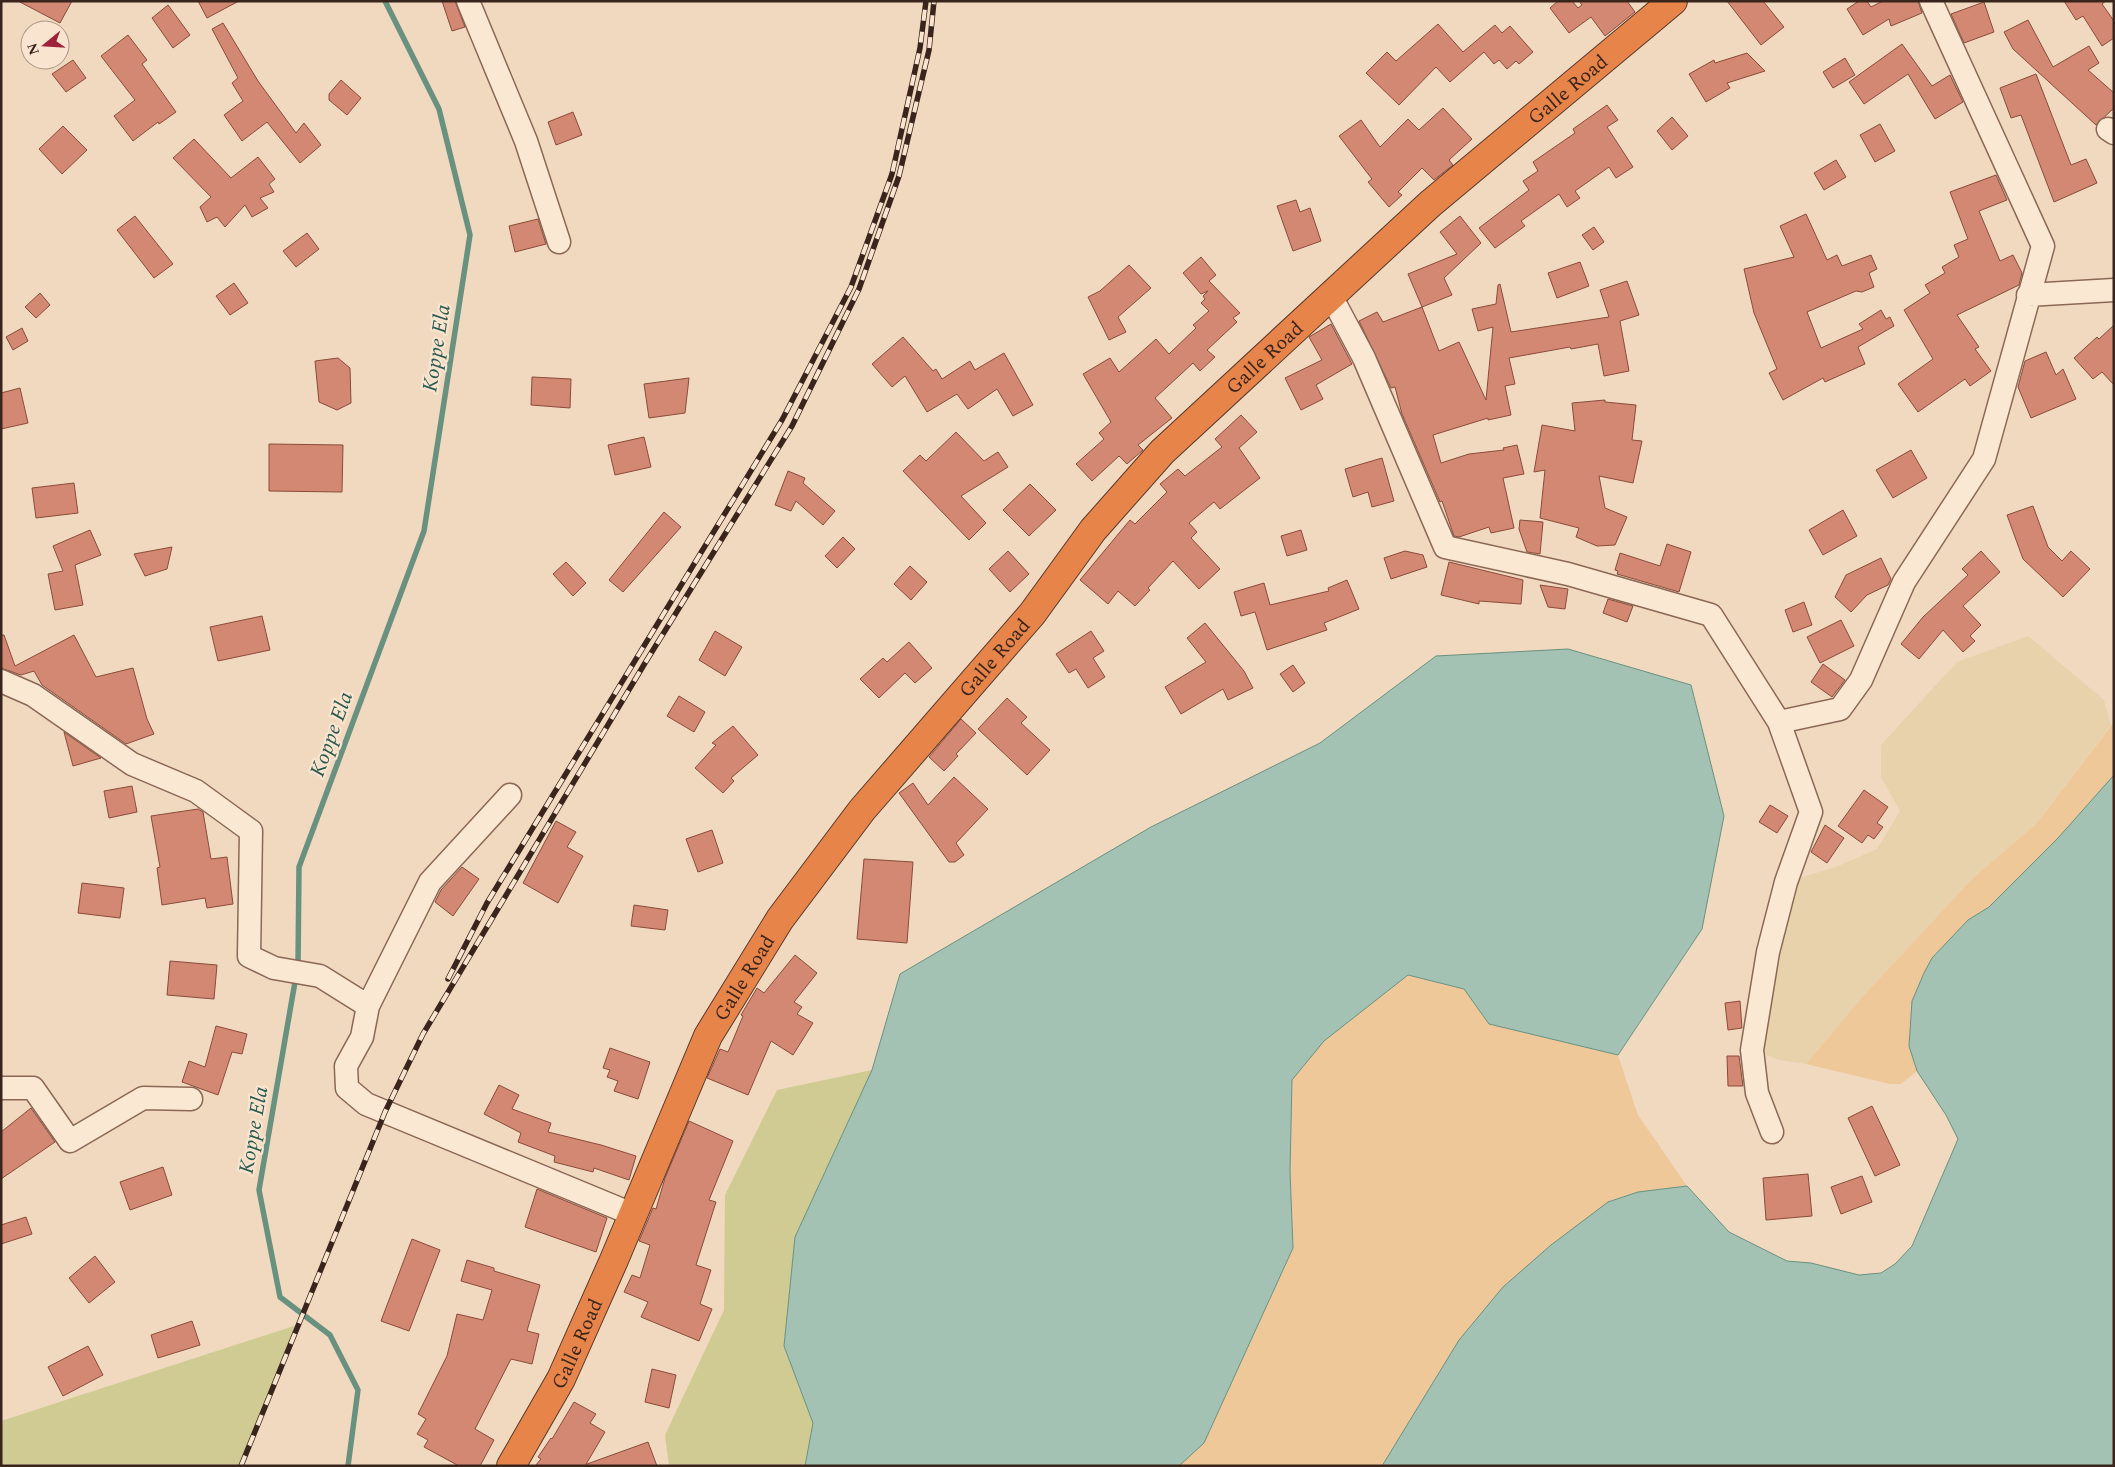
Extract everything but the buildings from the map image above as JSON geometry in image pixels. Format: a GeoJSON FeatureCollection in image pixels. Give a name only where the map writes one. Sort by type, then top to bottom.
{"type":"FeatureCollection","features":[{"type":"Feature","properties":{"kind":"highway","name":"Galle Road"},"geometry":{"type":"LineString","coordinates":[[511,1466],[561,1379],[614,1260],[708,1036],[780,919],[856,818],[1032,614],[1093,530],[1162,452],[1430,204],[1673,1]]}},
{"type":"Feature","properties":{"kind":"street"},"geometry":{"type":"LineString","coordinates":[[468,1],[526,140],[559,242]]}},
{"type":"Feature","properties":{"kind":"street"},"geometry":{"type":"LineString","coordinates":[[1779,722],[1840,709],[1861,680],[1904,582],[1984,459],[2043,246],[1932,1]]}},
{"type":"Feature","properties":{"kind":"street"},"geometry":{"type":"LineString","coordinates":[[2028,295],[2114,290]]}},
{"type":"Feature","properties":{"kind":"street"},"geometry":{"type":"LineString","coordinates":[[1331,296],[1364,358],[1445,547],[1568,574],[1712,615],[1779,722],[1810,812],[1786,882],[1773,935],[1752,1050],[1757,1093],[1772,1132]]}},
{"type":"Feature","properties":{"kind":"street"},"geometry":{"type":"LineString","coordinates":[[1,680],[33,695],[132,764],[196,791],[251,831],[249,956],[274,968],[320,976],[368,1006]]}},
{"type":"Feature","properties":{"kind":"street"},"geometry":{"type":"LineString","coordinates":[[510,795],[430,882],[368,1006],[362,1037],[346,1066],[348,1088],[366,1104],[632,1214]]}},
{"type":"Feature","properties":{"kind":"street"},"geometry":{"type":"LineString","coordinates":[[1,1088],[33,1088],[70,1140],[143,1098],[191,1099]]}},
{"type":"Feature","properties":{"kind":"shaded area"},"geometry":{"type":"Polygon","coordinates":[[[2028,636],[2104,700],[2111,725],[2037,823],[1974,877],[1864,995],[1806,1064],[1780,1060],[1752,1050],[1786,882],[1836,867],[1877,849],[1900,811],[1881,777],[1881,745],[1957,662],[2028,636]]]}},
{"type":"Feature","properties":{"kind":"shaded area"},"geometry":{"type":"Polygon","coordinates":[[[1568,649],[1691,685],[1724,816],[1702,929],[1618,1055],[1489,1024],[1464,989],[1408,975],[1324,1041],[1292,1080],[1290,1171],[1293,1248],[1204,1443],[1179,1466],[805,1466],[813,1423],[784,1346],[795,1237],[872,1070],[900,974],[1151,827],[1320,743],[1436,656],[1568,649]]]}},
{"type":"Feature","properties":{"kind":"shaded area"},"geometry":{"type":"Polygon","coordinates":[[[2114,775],[2114,1466],[1382,1466],[1459,1340],[1503,1287],[1551,1245],[1608,1202],[1638,1192],[1687,1186],[1729,1232],[1787,1261],[1811,1263],[1859,1275],[1881,1273],[1895,1264],[1912,1246],[1958,1139],[1946,1115],[1917,1071],[1909,1046],[1912,1001],[1924,973],[1932,958],[1968,920],[1989,907],[2058,838],[2114,775]]]}},
{"type":"Feature","properties":{"kind":"shaded area"},"geometry":{"type":"Polygon","coordinates":[[[872,1070],[795,1237],[784,1346],[813,1423],[805,1466],[669,1466],[665,1435],[724,1310],[725,1195],[777,1090],[872,1070]]]}},
{"type":"Feature","properties":{"kind":"shaded area"},"geometry":{"type":"Polygon","coordinates":[[[297,1325],[241,1466],[1,1466],[1,1421],[297,1325]]]}},
{"type":"Feature","properties":{"kind":"sand"},"geometry":{"type":"Polygon","coordinates":[[[2114,722],[2114,775],[2058,838],[1989,907],[1968,920],[1912,1001],[1909,1046],[1917,1071],[1901,1084],[1890,1084],[1806,1064],[1864,995],[1974,877],[2037,823],[2114,722]]]}},
{"type":"Feature","properties":{"kind":"sand"},"geometry":{"type":"Polygon","coordinates":[[[1407,975],[1464,989],[1489,1024],[1618,1055],[1638,1115],[1687,1186],[1638,1192],[1608,1202],[1551,1245],[1503,1287],[1459,1340],[1382,1466],[1179,1466],[1204,1443],[1293,1248],[1290,1171],[1292,1080],[1324,1041],[1407,975]]]}},
{"type":"Feature","properties":{"kind":"waterway","name":"Koppe Ela"},"geometry":{"type":"LineString","coordinates":[[298,966],[299,867],[424,531],[470,235],[439,109],[385,1]]}},
{"type":"Feature","properties":{"kind":"waterway","name":"Koppe Ela"},"geometry":{"type":"LineString","coordinates":[[296,976],[259,1190],[280,1297],[330,1335],[358,1390],[348,1466]]}},
{"type":"Feature","properties":{"kind":"railway"},"geometry":{"type":"LineString","coordinates":[[448,979],[487,903],[782,420],[851,287],[892,174],[920,48],[926,1]]}},
{"type":"Feature","properties":{"kind":"railway"},"geometry":{"type":"LineString","coordinates":[[241,1466],[385,1112],[423,1034],[645,663],[792,426],[859,289],[899,176],[929,50],[934,1]]}}]}
